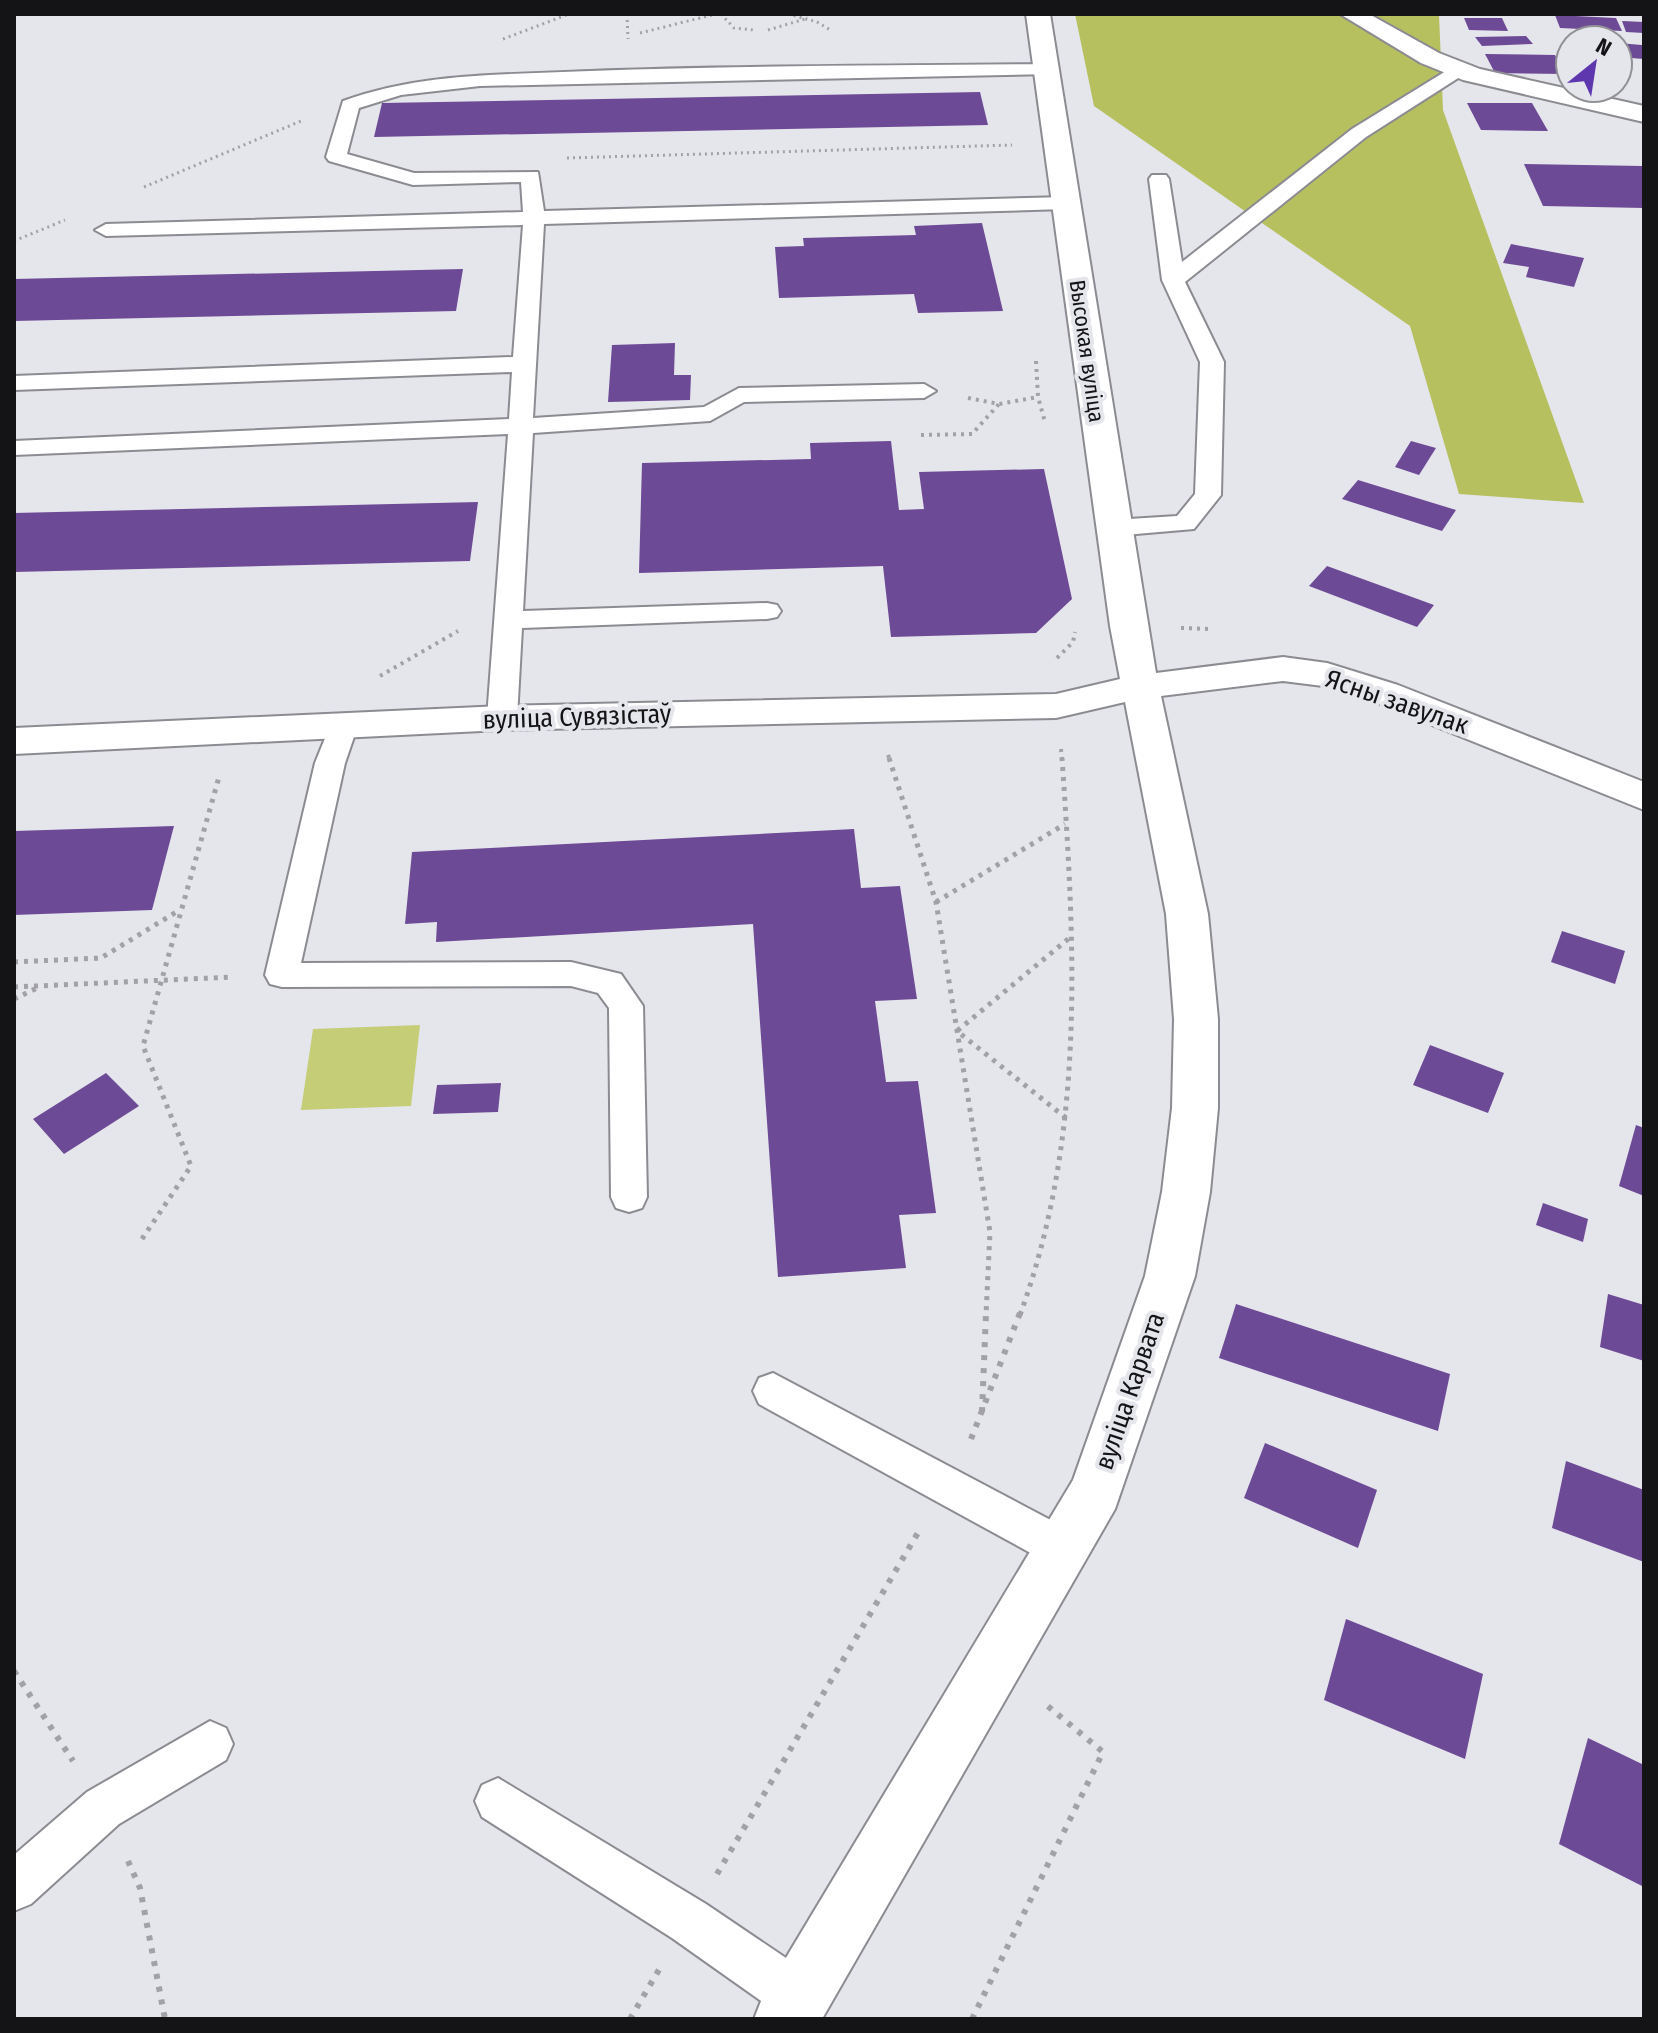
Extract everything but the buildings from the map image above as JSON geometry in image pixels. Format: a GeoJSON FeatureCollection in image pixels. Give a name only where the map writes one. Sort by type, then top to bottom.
{"type":"FeatureCollection","features":[{"type":"Feature","properties":{"kind":"street","name":"Высокая вуліца"},"geometry":{"type":"LineString","coordinates":[[1038,14],[1047,70],[1053,144],[1066,203],[1139,687]]}},
{"type":"Feature","properties":{"kind":"street"},"geometry":{"type":"LineString","coordinates":[[1352,14],[1430,58],[1459,69],[1525,90],[1641,110]]}},
{"type":"Feature","properties":{"kind":"street","name":"Ясны завулак"},"geometry":{"type":"LineString","coordinates":[[1139,687],[1283,669],[1327,675],[1385,693],[1644,797]]}},
{"type":"Feature","properties":{"kind":"street","name":"вуліца Сувязістаў"},"geometry":{"type":"LineString","coordinates":[[14,741],[342,728],[502,718],[1056,706],[1139,687]]}},
{"type":"Feature","properties":{"kind":"street","name":"вуліца Карвата"},"geometry":{"type":"LineString","coordinates":[[793,2008],[1096,1491],[1170,1276],[1186,1192],[1195,1108],[1196,1019],[1187,914],[1139,687]]}},
{"type":"Feature","properties":{"kind":"lane"},"geometry":{"type":"LineString","coordinates":[[1173,280],[1359,133],[1459,69]]}},
{"type":"Feature","properties":{"kind":"lane"},"geometry":{"type":"LineString","coordinates":[[502,718],[534,219],[531,176],[413,179],[336,157],[350,105],[383,91],[465,83],[643,74],[1047,70]]}},
{"type":"Feature","properties":{"kind":"lane"},"geometry":{"type":"LineString","coordinates":[[1113,528],[1185,523],[1208,495],[1212,362],[1173,280],[1159,179]]}},
{"type":"Feature","properties":{"kind":"lane"},"geometry":{"type":"LineString","coordinates":[[106,230],[1066,203]]}},
{"type":"Feature","properties":{"kind":"lane"},"geometry":{"type":"LineString","coordinates":[[14,383],[524,364]]}},
{"type":"Feature","properties":{"kind":"lane"},"geometry":{"type":"LineString","coordinates":[[14,448],[521,426],[710,414],[739,395],[924,391]]}},
{"type":"Feature","properties":{"kind":"lane"},"geometry":{"type":"LineString","coordinates":[[509,620],[767,611]]}},
{"type":"Feature","properties":{"kind":"lane"},"geometry":{"type":"LineString","coordinates":[[342,728],[330,763],[282,975],[571,974],[609,983],[626,1006],[629,1197]]}},
{"type":"Feature","properties":{"kind":"lane"},"geometry":{"type":"LineString","coordinates":[[773,1391],[1062,1548]]}},
{"type":"Feature","properties":{"kind":"lane"},"geometry":{"type":"LineString","coordinates":[[14,1887],[103,1808],[210,1744]]}},
{"type":"Feature","properties":{"kind":"lane"},"geometry":{"type":"LineString","coordinates":[[498,1801],[689,1921],[793,2008]]}},
{"type":"Feature","properties":{"kind":"path"},"geometry":{"type":"LineString","coordinates":[[502,39],[569,14]]}},
{"type":"Feature","properties":{"kind":"path"},"geometry":{"type":"LineString","coordinates":[[628,36],[719,14],[734,28],[764,31],[805,19],[807,14]]}},
{"type":"Feature","properties":{"kind":"path"},"geometry":{"type":"LineString","coordinates":[[142,188],[309,118]]}},
{"type":"Feature","properties":{"kind":"path"},"geometry":{"type":"LineString","coordinates":[[565,158],[1053,144]]}},
{"type":"Feature","properties":{"kind":"path"},"geometry":{"type":"LineString","coordinates":[[14,241],[71,218]]}},
{"type":"Feature","properties":{"kind":"path"},"geometry":{"type":"LineString","coordinates":[[924,391],[999,404],[1038,397]]}},
{"type":"Feature","properties":{"kind":"path"},"geometry":{"type":"LineString","coordinates":[[378,677],[467,626]]}},
{"type":"Feature","properties":{"kind":"path"},"geometry":{"type":"LineString","coordinates":[[630,2019],[844,1663],[982,1418],[1039,1262],[1067,1118],[1074,934],[1060,740]]}},
{"type":"Feature","properties":{"kind":"path"},"geometry":{"type":"LineString","coordinates":[[885,746],[936,902],[990,1232],[982,1418]]}},
{"type":"Feature","properties":{"kind":"path"},"geometry":{"type":"LineString","coordinates":[[142,1239],[191,1166],[143,1046],[178,911],[219,776]]}},
{"type":"Feature","properties":{"kind":"path"},"geometry":{"type":"LineString","coordinates":[[936,902],[1065,824]]}},
{"type":"Feature","properties":{"kind":"path"},"geometry":{"type":"LineString","coordinates":[[14,962],[101,958],[178,911]]}},
{"type":"Feature","properties":{"kind":"path"},"geometry":{"type":"LineString","coordinates":[[957,1031],[1074,934]]}},
{"type":"Feature","properties":{"kind":"path"},"geometry":{"type":"LineString","coordinates":[[14,987],[282,975]]}},
{"type":"Feature","properties":{"kind":"path"},"geometry":{"type":"LineString","coordinates":[[14,999],[41,986]]}},
{"type":"Feature","properties":{"kind":"path"},"geometry":{"type":"LineString","coordinates":[[957,1031],[1067,1118]]}},
{"type":"Feature","properties":{"kind":"path"},"geometry":{"type":"LineString","coordinates":[[972,2019],[1103,1752],[996,1663]]}},
{"type":"Feature","properties":{"kind":"green space"},"geometry":{"type":"Polygon","coordinates":[[[1075,14],[1439,14],[1443,110],[1584,503],[1459,494],[1410,326],[1094,106],[1075,14]]]}},
{"type":"Feature","properties":{"kind":"green space"},"geometry":{"type":"Polygon","coordinates":[[[420,1025],[411,1106],[301,1110],[313,1029],[420,1025]]]}}]}
